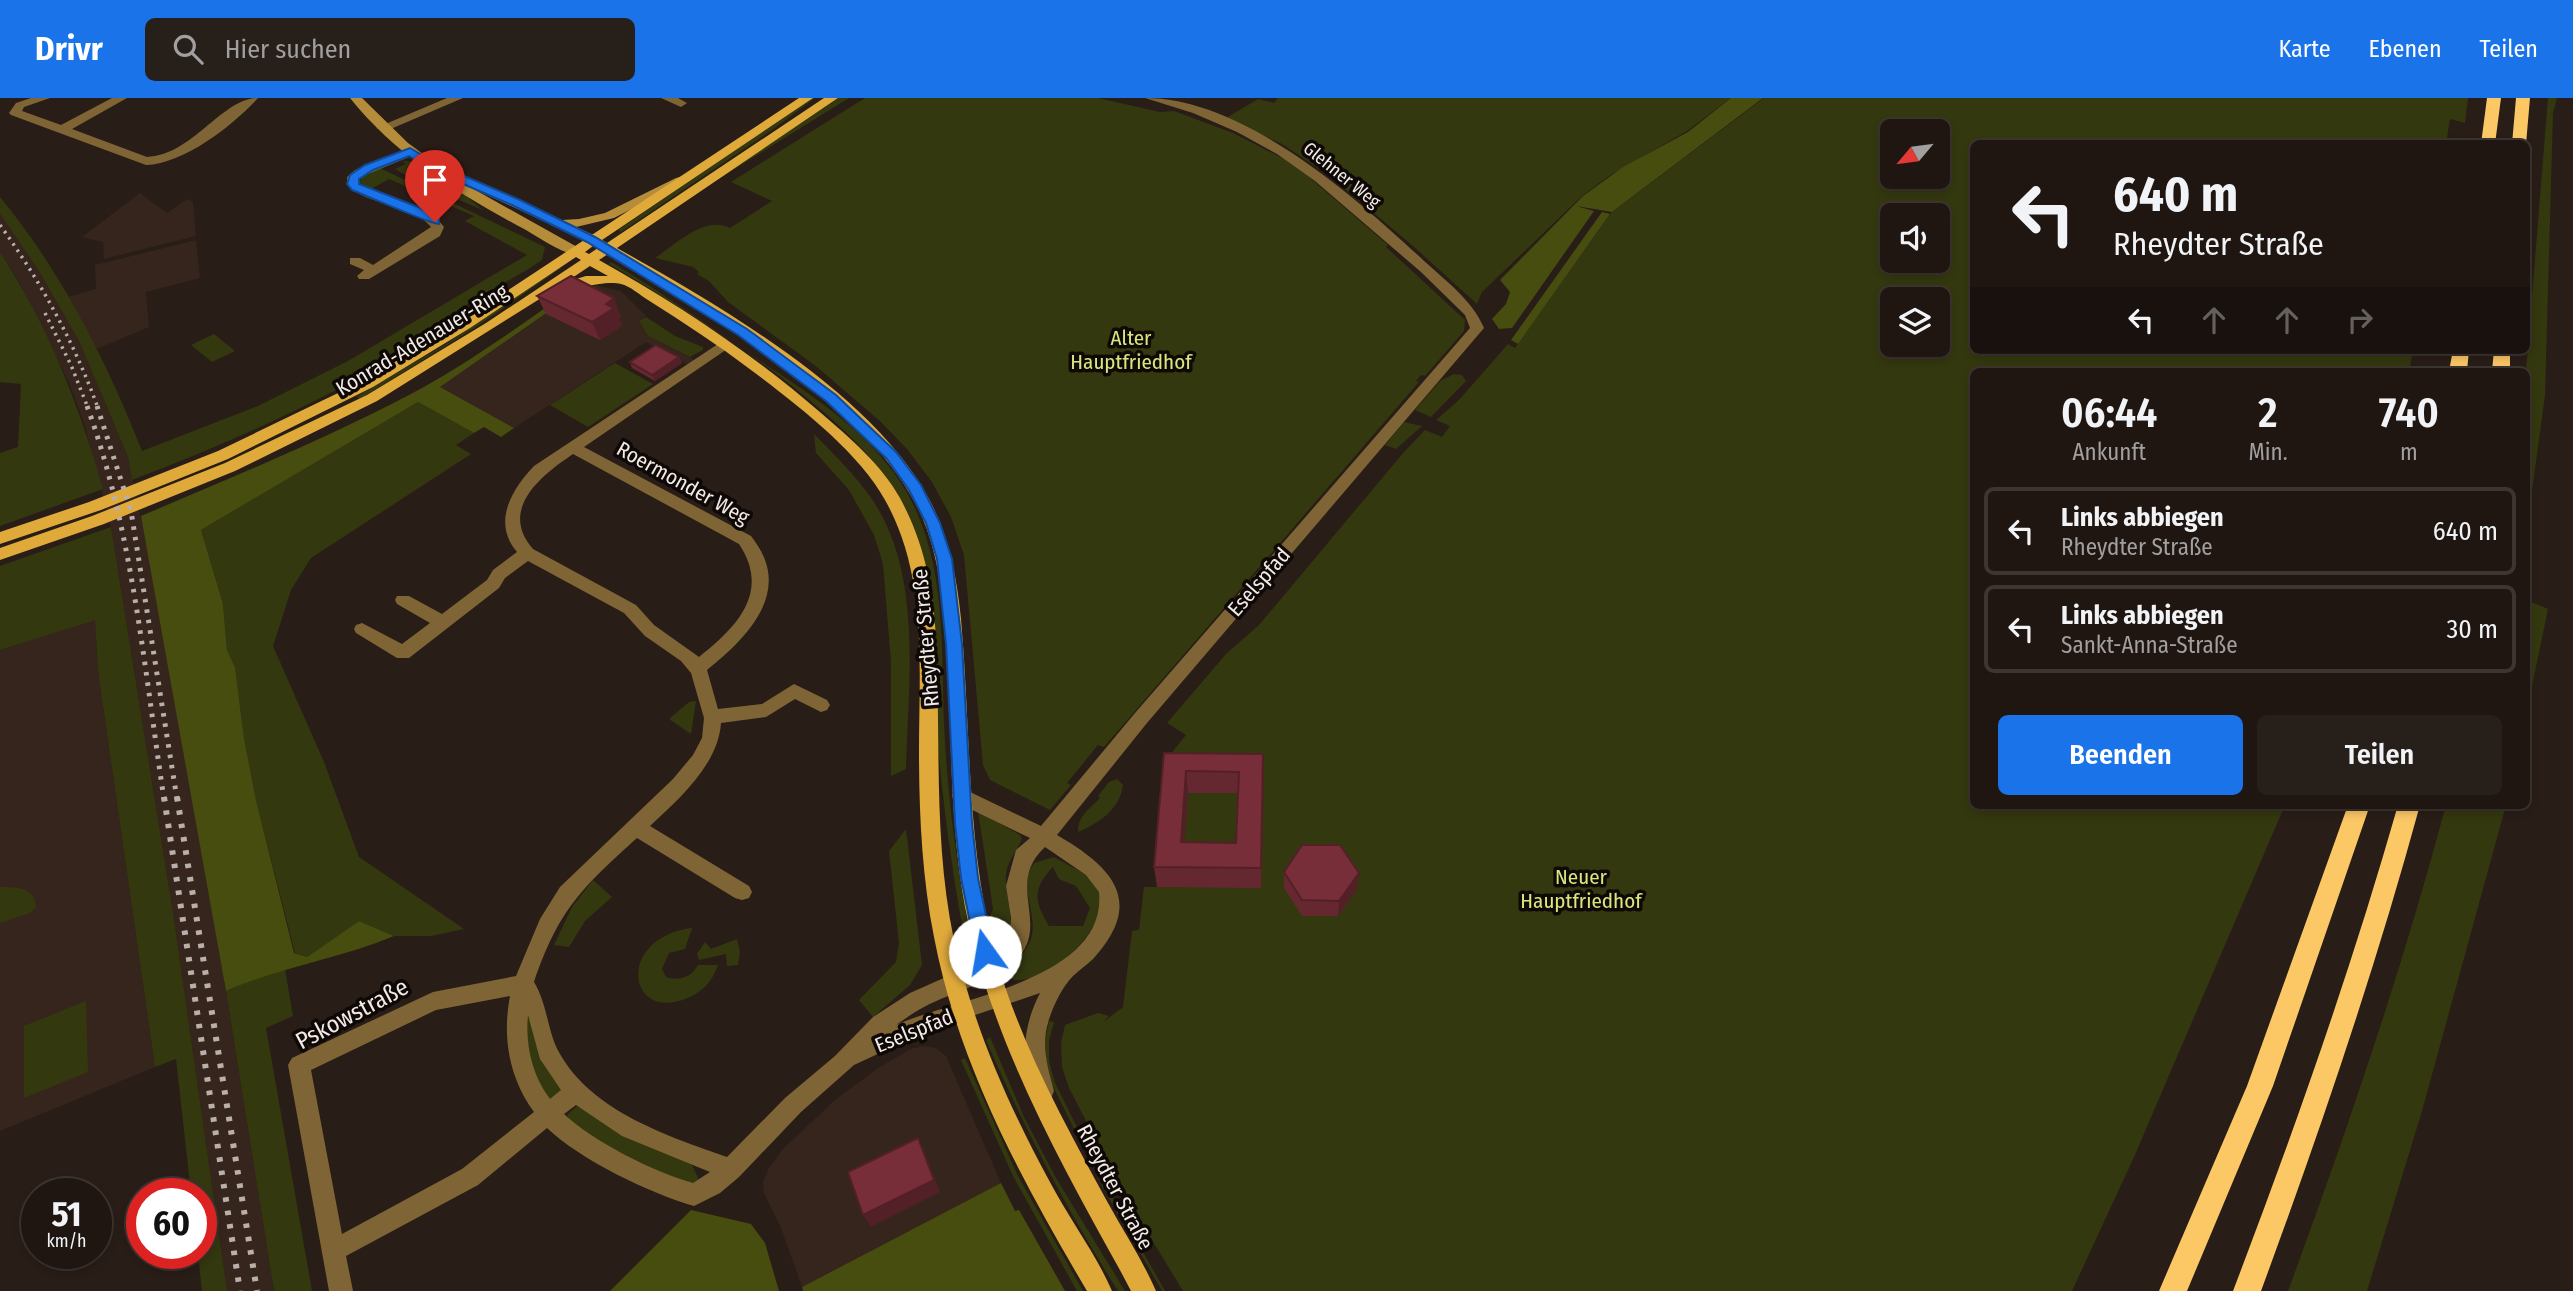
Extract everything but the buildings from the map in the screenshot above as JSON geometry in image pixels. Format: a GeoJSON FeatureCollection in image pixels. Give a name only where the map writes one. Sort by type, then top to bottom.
{"type":"FeatureCollection","features":[{"type":"Feature","properties":{"kind":"highway"},"geometry":{"type":"LineString","coordinates":[[2489,140],[2494,98]]}},
{"type":"Feature","properties":{"kind":"highway"},"geometry":{"type":"LineString","coordinates":[[2519,140],[2523,98]]}},
{"type":"Feature","properties":{"kind":"highway"},"geometry":{"type":"LineString","coordinates":[[2173,1291],[2260,1086],[2358,809]]}},
{"type":"Feature","properties":{"kind":"highway"},"geometry":{"type":"LineString","coordinates":[[2247,1291],[2313,1116],[2387,888],[2408,809]]}},
{"type":"Feature","properties":{"kind":"main road","name":"Rheydter Straße"},"geometry":{"type":"LineString","coordinates":[[356,98],[382,128],[410,152],[478,199],[627,281],[726,345],[778,384],[844,440],[870,468],[891,497],[908,531],[919,566],[925,603],[930,824],[935,885],[954,983],[962,1011],[1010,1128],[1036,1182],[1100,1291]]}},
{"type":"Feature","properties":{"kind":"main road","name":"Konrad-Adenauer-Ring"},"geometry":{"type":"LineString","coordinates":[[0,554],[98,520],[230,467],[330,420],[391,387],[491,326],[589,259],[599,243],[680,181],[807,98]]}},
{"type":"Feature","properties":{"kind":"main road","name":"Konrad-Adenauer-Ring"},"geometry":{"type":"LineString","coordinates":[[0,538],[173,476],[318,411],[419,354],[574,251],[599,243],[832,98]]}},
{"type":"Feature","properties":{"kind":"main road","name":"Rheydter Straße"},"geometry":{"type":"LineString","coordinates":[[437,169],[599,243],[743,332],[802,375],[865,429],[916,488],[933,523],[944,559],[951,599],[961,796],[969,878],[989,967],[1000,999],[1072,1161],[1144,1291]]}},
{"type":"Feature","properties":{"kind":"main road"},"geometry":{"type":"LineString","coordinates":[[552,220],[574,223],[599,221],[680,181]]}},
{"type":"Feature","properties":{"kind":"main road"},"geometry":{"type":"LineString","coordinates":[[391,387],[452,356],[570,284],[586,279],[627,281]]}},
{"type":"Feature","properties":{"kind":"street"},"geometry":{"type":"LineString","coordinates":[[44,98],[20,105],[15,113],[149,162],[171,157],[252,98]]}},
{"type":"Feature","properties":{"kind":"street"},"geometry":{"type":"LineString","coordinates":[[62,129],[121,98]]}},
{"type":"Feature","properties":{"kind":"street"},"geometry":{"type":"LineString","coordinates":[[382,128],[457,98]]}},
{"type":"Feature","properties":{"kind":"street"},"geometry":{"type":"LineString","coordinates":[[667,98],[681,103]]}},
{"type":"Feature","properties":{"kind":"street","name":"Glehner Weg"},"geometry":{"type":"LineString","coordinates":[[1152,98],[1172,100],[1255,136],[1310,168],[1471,313],[1477,328]]}},
{"type":"Feature","properties":{"kind":"street"},"geometry":{"type":"LineString","coordinates":[[355,261],[369,273],[435,233],[438,227],[435,222],[414,210],[356,188],[352,181],[359,173],[410,152]]}},
{"type":"Feature","properties":{"kind":"street","name":"Eselspfad"},"geometry":{"type":"LineString","coordinates":[[549,1115],[568,1133],[590,1148],[670,1187],[694,1195],[712,1185],[731,1169],[793,1105],[842,1063],[880,1024],[916,1000],[989,967],[1016,946],[1020,936],[1021,918],[1016,886],[1023,856],[1043,838],[1141,718],[1477,328]]}},
{"type":"Feature","properties":{"kind":"street"},"geometry":{"type":"LineString","coordinates":[[549,1115],[535,1096],[519,1055],[516,1012],[535,947],[556,908],[583,875],[694,769],[713,731],[713,717],[697,668],[681,649],[651,632],[634,613],[527,553],[520,546],[513,531],[512,520],[518,499],[539,470],[726,345]]}},
{"type":"Feature","properties":{"kind":"street","name":"Roermonder Weg"},"geometry":{"type":"LineString","coordinates":[[574,447],[745,540],[753,550],[760,565],[761,580],[751,613],[738,633],[697,668]]}},
{"type":"Feature","properties":{"kind":"street"},"geometry":{"type":"LineString","coordinates":[[362,629],[403,653],[527,553]]}},
{"type":"Feature","properties":{"kind":"street"},"geometry":{"type":"LineString","coordinates":[[403,600],[442,622]]}},
{"type":"Feature","properties":{"kind":"street"},"geometry":{"type":"LineString","coordinates":[[713,717],[766,710],[794,691],[821,705]]}},
{"type":"Feature","properties":{"kind":"street","name":"Eselspfad"},"geometry":{"type":"LineString","coordinates":[[842,1063],[915,1027],[1000,999],[1065,970],[1082,957],[1104,927],[1110,896],[1096,872],[1043,838],[961,796]]}},
{"type":"Feature","properties":{"kind":"street"},"geometry":{"type":"LineString","coordinates":[[636,827],[742,892]]}},
{"type":"Feature","properties":{"kind":"street","name":"Eselspfad"},"geometry":{"type":"LineString","coordinates":[[1046,1106],[1034,1043],[1044,1008],[1065,970]]}},
{"type":"Feature","properties":{"kind":"street"},"geometry":{"type":"LineString","coordinates":[[524,984],[536,1005],[539,1027],[551,1060],[575,1092],[606,1114],[693,1156],[731,1169]]}},
{"type":"Feature","properties":{"kind":"street","name":"Pskowstraße"},"geometry":{"type":"LineString","coordinates":[[341,1291],[299,1065],[433,1001],[524,984]]}},
{"type":"Feature","properties":{"kind":"street"},"geometry":{"type":"LineString","coordinates":[[334,1250],[445,1192],[549,1115],[575,1092]]}},
{"type":"Feature","properties":{"kind":"shaded area"},"geometry":{"type":"Polygon","coordinates":[[[140,193],[167,213],[187,199],[193,202],[196,236],[104,259],[103,242],[82,237],[140,193]]]}},
{"type":"Feature","properties":{"kind":"shaded area"},"geometry":{"type":"Polygon","coordinates":[[[0,214],[39,271],[79,341],[128,457],[149,555],[226,991],[274,1291],[227,1291],[217,1221],[217,1178],[211,1178],[173,913],[111,527],[85,426],[69,383],[17,278],[0,252],[0,214]]]}},
{"type":"Feature","properties":{"kind":"shaded area"},"geometry":{"type":"Polygon","coordinates":[[[196,240],[200,278],[146,292],[149,327],[97,349],[68,297],[96,289],[95,265],[196,240]]]}},
{"type":"Feature","properties":{"kind":"shaded area"},"geometry":{"type":"Polygon","coordinates":[[[599,286],[621,291],[646,316],[639,321],[648,336],[699,362],[692,367],[646,342],[514,428],[440,387],[565,300],[599,286]]]}},
{"type":"Feature","properties":{"kind":"shaded area"},"geometry":{"type":"Polygon","coordinates":[[[95,619],[98,671],[155,1067],[0,1131],[0,650],[95,619]]]}},
{"type":"Feature","properties":{"kind":"shaded area"},"geometry":{"type":"Polygon","coordinates":[[[923,1046],[936,1048],[946,1056],[1001,1183],[802,1287],[781,1228],[764,1193],[763,1182],[769,1168],[783,1149],[835,1100],[878,1068],[911,1049],[923,1046]]]}},
{"type":"Feature","properties":{"kind":"green space"},"geometry":{"type":"Polygon","coordinates":[[[815,98],[772,130],[621,232],[618,230],[815,98]]]}},
{"type":"Feature","properties":{"kind":"green space"},"geometry":{"type":"Polygon","coordinates":[[[839,98],[849,98],[717,180],[718,178],[839,98]]]}},
{"type":"Feature","properties":{"kind":"green space","name":"Alter Hauptfriedhof"},"geometry":{"type":"Polygon","coordinates":[[[865,98],[1098,98],[1160,112],[1174,111],[1233,133],[1284,159],[1388,245],[1386,247],[1465,320],[1464,331],[1425,376],[1421,375],[1416,381],[1419,382],[1104,747],[1098,745],[1067,783],[1071,785],[1050,810],[990,780],[983,765],[964,555],[951,517],[932,482],[907,449],[881,422],[817,367],[728,302],[709,281],[697,274],[699,272],[693,267],[655,258],[701,228],[720,225],[730,228],[772,201],[731,182],[865,98]]]}},
{"type":"Feature","properties":{"kind":"green space"},"geometry":{"type":"Polygon","coordinates":[[[1278,98],[1731,98],[1687,131],[1609,176],[1582,196],[1482,292],[1477,304],[1330,176],[1282,144],[1226,118],[1258,99],[1274,103],[1278,98]]]}},
{"type":"Feature","properties":{"kind":"green space"},"geometry":{"type":"Polygon","coordinates":[[[1731,98],[1763,98],[1612,212],[1576,206],[1594,211],[1512,328],[1499,329],[1492,319],[1506,304],[1510,292],[1500,280],[1583,196],[1623,167],[1688,132],[1731,98]]]}},
{"type":"Feature","properties":{"kind":"green space","name":"Neuer Hauptfriedhof"},"geometry":{"type":"Polygon","coordinates":[[[1764,98],[2468,98],[2465,123],[2450,119],[2446,140],[1970,140],[1970,354],[2412,354],[2410,368],[1970,368],[1970,809],[2283,809],[2134,1157],[2072,1291],[1183,1291],[1123,1192],[1069,1088],[1062,1067],[1061,1043],[1065,1025],[1098,1013],[1109,1016],[1102,1023],[1123,1007],[1132,931],[1139,930],[1144,887],[1157,887],[1166,774],[1173,751],[1186,735],[1167,723],[1226,654],[1259,625],[1425,430],[1442,437],[1450,426],[1436,420],[1459,400],[1508,344],[1515,348],[1611,213],[1764,98]]]}},
{"type":"Feature","properties":{"kind":"green space"},"geometry":{"type":"Polygon","coordinates":[[[2548,98],[2557,98],[2553,113],[2545,395],[2530,506],[2530,368],[2526,368],[2527,354],[2530,354],[2530,321],[2548,98]]]}},
{"type":"Feature","properties":{"kind":"green space"},"geometry":{"type":"Polygon","coordinates":[[[402,161],[413,162],[435,172],[483,210],[423,185],[395,169],[406,164],[402,161]]]}},
{"type":"Feature","properties":{"kind":"green space"},"geometry":{"type":"Polygon","coordinates":[[[380,168],[545,247],[542,260],[469,303],[415,346],[347,385],[241,436],[132,480],[128,457],[79,341],[39,271],[0,214],[0,197],[43,256],[81,319],[114,384],[142,451],[258,406],[348,361],[527,255],[465,221],[474,216],[389,179],[371,189],[359,182],[365,174],[380,168]]]}},
{"type":"Feature","properties":{"kind":"green space"},"geometry":{"type":"Polygon","coordinates":[[[1602,212],[1610,214],[1518,344],[1511,340],[1602,212]]]}},
{"type":"Feature","properties":{"kind":"green space"},"geometry":{"type":"Polygon","coordinates":[[[0,252],[33,308],[60,366],[84,427],[103,489],[0,526],[0,453],[18,447],[21,384],[0,382],[0,252]]]}},
{"type":"Feature","properties":{"kind":"green space"},"geometry":{"type":"Polygon","coordinates":[[[611,262],[670,299],[829,409],[869,444],[886,463],[914,506],[925,534],[938,592],[949,796],[974,957],[968,959],[943,799],[931,596],[918,539],[907,511],[885,476],[854,441],[817,406],[730,341],[609,264],[611,262]]]}},
{"type":"Feature","properties":{"kind":"green space"},"geometry":{"type":"Polygon","coordinates":[[[561,268],[476,327],[360,399],[356,397],[446,344],[561,268]]]}},
{"type":"Feature","properties":{"kind":"green space"},"geometry":{"type":"Polygon","coordinates":[[[599,286],[565,300],[440,387],[514,428],[501,437],[484,427],[474,433],[418,402],[201,530],[223,604],[227,650],[235,667],[244,738],[256,800],[294,953],[307,957],[359,921],[394,936],[226,991],[141,516],[376,412],[446,374],[561,299],[599,286]]]}},
{"type":"Feature","properties":{"kind":"green space"},"geometry":{"type":"Polygon","coordinates":[[[646,317],[675,336],[703,347],[703,350],[690,357],[648,336],[639,321],[646,317]]]}},
{"type":"Feature","properties":{"kind":"green space"},"geometry":{"type":"Polygon","coordinates":[[[214,334],[235,351],[212,362],[191,345],[214,334]]]}},
{"type":"Feature","properties":{"kind":"green space"},"geometry":{"type":"Polygon","coordinates":[[[615,363],[653,384],[588,427],[550,405],[615,363]]]}},
{"type":"Feature","properties":{"kind":"green space"},"geometry":{"type":"Polygon","coordinates":[[[1454,374],[1462,375],[1466,381],[1431,417],[1415,410],[1440,381],[1454,374]]]}},
{"type":"Feature","properties":{"kind":"green space"},"geometry":{"type":"Polygon","coordinates":[[[418,402],[474,433],[456,445],[471,454],[311,558],[291,590],[273,646],[324,762],[359,857],[464,929],[431,936],[394,936],[359,921],[307,957],[295,953],[256,800],[244,738],[235,667],[227,650],[223,604],[201,530],[418,402]]]}},
{"type":"Feature","properties":{"kind":"green space"},"geometry":{"type":"Polygon","coordinates":[[[1404,422],[1422,426],[1396,449],[1385,445],[1404,422]]]}},
{"type":"Feature","properties":{"kind":"green space"},"geometry":{"type":"Polygon","coordinates":[[[814,434],[853,475],[874,502],[890,532],[900,564],[909,632],[906,769],[891,776],[891,662],[883,564],[874,535],[849,490],[816,453],[814,434]]]}},
{"type":"Feature","properties":{"kind":"green space"},"geometry":{"type":"Polygon","coordinates":[[[111,527],[173,913],[211,1178],[189,1178],[176,1059],[155,1067],[98,671],[95,620],[0,650],[0,566],[111,527]]]}},
{"type":"Feature","properties":{"kind":"green space"},"geometry":{"type":"Polygon","coordinates":[[[2530,601],[2548,609],[2530,696],[2530,601]]]}},
{"type":"Feature","properties":{"kind":"green space"},"geometry":{"type":"Polygon","coordinates":[[[696,701],[691,734],[669,719],[689,702],[696,701]]]}},
{"type":"Feature","properties":{"kind":"green space"},"geometry":{"type":"Polygon","coordinates":[[[1117,779],[1123,785],[1113,808],[1101,820],[1078,832],[1082,817],[1100,798],[1098,796],[1109,782],[1117,779]]]}},
{"type":"Feature","properties":{"kind":"green space"},"geometry":{"type":"Polygon","coordinates":[[[2445,809],[2505,809],[2422,1111],[2367,1291],[2288,1291],[2373,1050],[2445,809]]]}},
{"type":"Feature","properties":{"kind":"green space"},"geometry":{"type":"Polygon","coordinates":[[[978,811],[1020,835],[1022,839],[1006,874],[1011,923],[1010,933],[1002,948],[997,946],[989,918],[993,909],[978,811]]]}},
{"type":"Feature","properties":{"kind":"green space"},"geometry":{"type":"Polygon","coordinates":[[[906,829],[922,965],[910,985],[873,1017],[859,1000],[896,962],[899,943],[889,851],[906,829]]]}},
{"type":"Feature","properties":{"kind":"green space"},"geometry":{"type":"Polygon","coordinates":[[[1054,857],[1087,875],[1101,893],[1099,911],[1096,921],[1082,942],[1062,961],[1038,975],[1014,980],[1011,973],[1029,944],[1033,929],[1027,881],[1034,863],[1054,857]],[[1053,867],[1041,882],[1037,895],[1044,917],[1049,926],[1083,926],[1090,908],[1076,886],[1059,879],[1053,867]]]}},
{"type":"Feature","properties":{"kind":"green space"},"geometry":{"type":"Polygon","coordinates":[[[593,880],[612,897],[585,921],[569,947],[554,945],[572,907],[593,880]]]}},
{"type":"Feature","properties":{"kind":"green space"},"geometry":{"type":"Polygon","coordinates":[[[0,887],[18,888],[28,892],[35,900],[36,907],[30,913],[0,923],[0,887]]]}},
{"type":"Feature","properties":{"kind":"green space"},"geometry":{"type":"Polygon","coordinates":[[[692,928],[685,949],[669,953],[662,969],[666,977],[676,979],[688,976],[698,965],[718,965],[713,977],[691,997],[665,1003],[651,998],[642,989],[638,975],[641,960],[651,946],[668,935],[692,928]]]}},
{"type":"Feature","properties":{"kind":"green space"},"geometry":{"type":"Polygon","coordinates":[[[737,939],[740,952],[738,965],[727,966],[726,954],[699,960],[697,954],[705,942],[711,949],[737,939]]]}},
{"type":"Feature","properties":{"kind":"green space"},"geometry":{"type":"Polygon","coordinates":[[[285,969],[293,1016],[266,1028],[312,1291],[274,1291],[226,991],[285,969]]]}},
{"type":"Feature","properties":{"kind":"green space"},"geometry":{"type":"Polygon","coordinates":[[[86,1001],[88,1072],[24,1098],[24,1026],[86,1001]]]}},
{"type":"Feature","properties":{"kind":"green space"},"geometry":{"type":"Polygon","coordinates":[[[525,1002],[562,1087],[559,1099],[551,1104],[527,1062],[525,1002]]]}},
{"type":"Feature","properties":{"kind":"green space"},"geometry":{"type":"Polygon","coordinates":[[[1049,1021],[1054,1022],[1049,1041],[1049,1061],[1055,1083],[1107,1188],[1165,1291],[1162,1291],[1103,1188],[1052,1084],[1046,1060],[1045,1040],[1049,1021]]]}},
{"type":"Feature","properties":{"kind":"green space"},"geometry":{"type":"Polygon","coordinates":[[[990,1037],[1024,1117],[1056,1178],[1125,1291],[1118,1291],[1047,1168],[986,1040],[990,1037]]]}},
{"type":"Feature","properties":{"kind":"green space"},"geometry":{"type":"Polygon","coordinates":[[[965,1058],[1017,1174],[1083,1291],[1077,1291],[1013,1176],[961,1060],[965,1058]]]}},
{"type":"Feature","properties":{"kind":"green space"},"geometry":{"type":"Polygon","coordinates":[[[577,1106],[681,1158],[692,1165],[699,1180],[687,1186],[603,1146],[587,1136],[567,1115],[577,1106]]]}},
{"type":"Feature","properties":{"kind":"green space"},"geometry":{"type":"Polygon","coordinates":[[[1001,1183],[1015,1211],[1019,1210],[1065,1291],[803,1291],[802,1287],[1001,1183]]]}},
{"type":"Feature","properties":{"kind":"green space"},"geometry":{"type":"Polygon","coordinates":[[[691,1210],[751,1224],[765,1243],[779,1291],[610,1291],[691,1210]]]}},
{"type":"Feature","properties":{"kind":"green space"},"geometry":{"type":"Polygon","coordinates":[[[217,1221],[227,1291],[202,1291],[200,1269],[217,1269],[217,1221]]]}},
{"type":"Feature","properties":{"kind":"railway"},"geometry":{"type":"LineString","coordinates":[[0,225],[55,313],[98,408]]}},
{"type":"Feature","properties":{"kind":"railway"},"geometry":{"type":"LineString","coordinates":[[45,313],[71,365],[88,408]]}},
{"type":"Feature","properties":{"kind":"railway"},"geometry":{"type":"LineString","coordinates":[[87,406],[116,502],[126,551],[164,799]]}},
{"type":"Feature","properties":{"kind":"railway"},"geometry":{"type":"LineString","coordinates":[[97,406],[131,511],[177,799]]}},
{"type":"Feature","properties":{"kind":"railway"},"geometry":{"type":"LineString","coordinates":[[164,797],[240,1291]]}},
{"type":"Feature","properties":{"kind":"railway"},"geometry":{"type":"LineString","coordinates":[[177,797],[257,1291]]}},
{"type":"Feature","properties":{"kind":"route"},"geometry":{"type":"LineString","coordinates":[[435,222],[414,210],[356,188],[352,181],[354,177],[369,167],[410,152],[437,169],[516,202],[591,239],[743,332],[802,375],[865,429],[916,488],[933,523],[944,559],[951,599],[961,796],[969,878],[985,952]]}}]}
